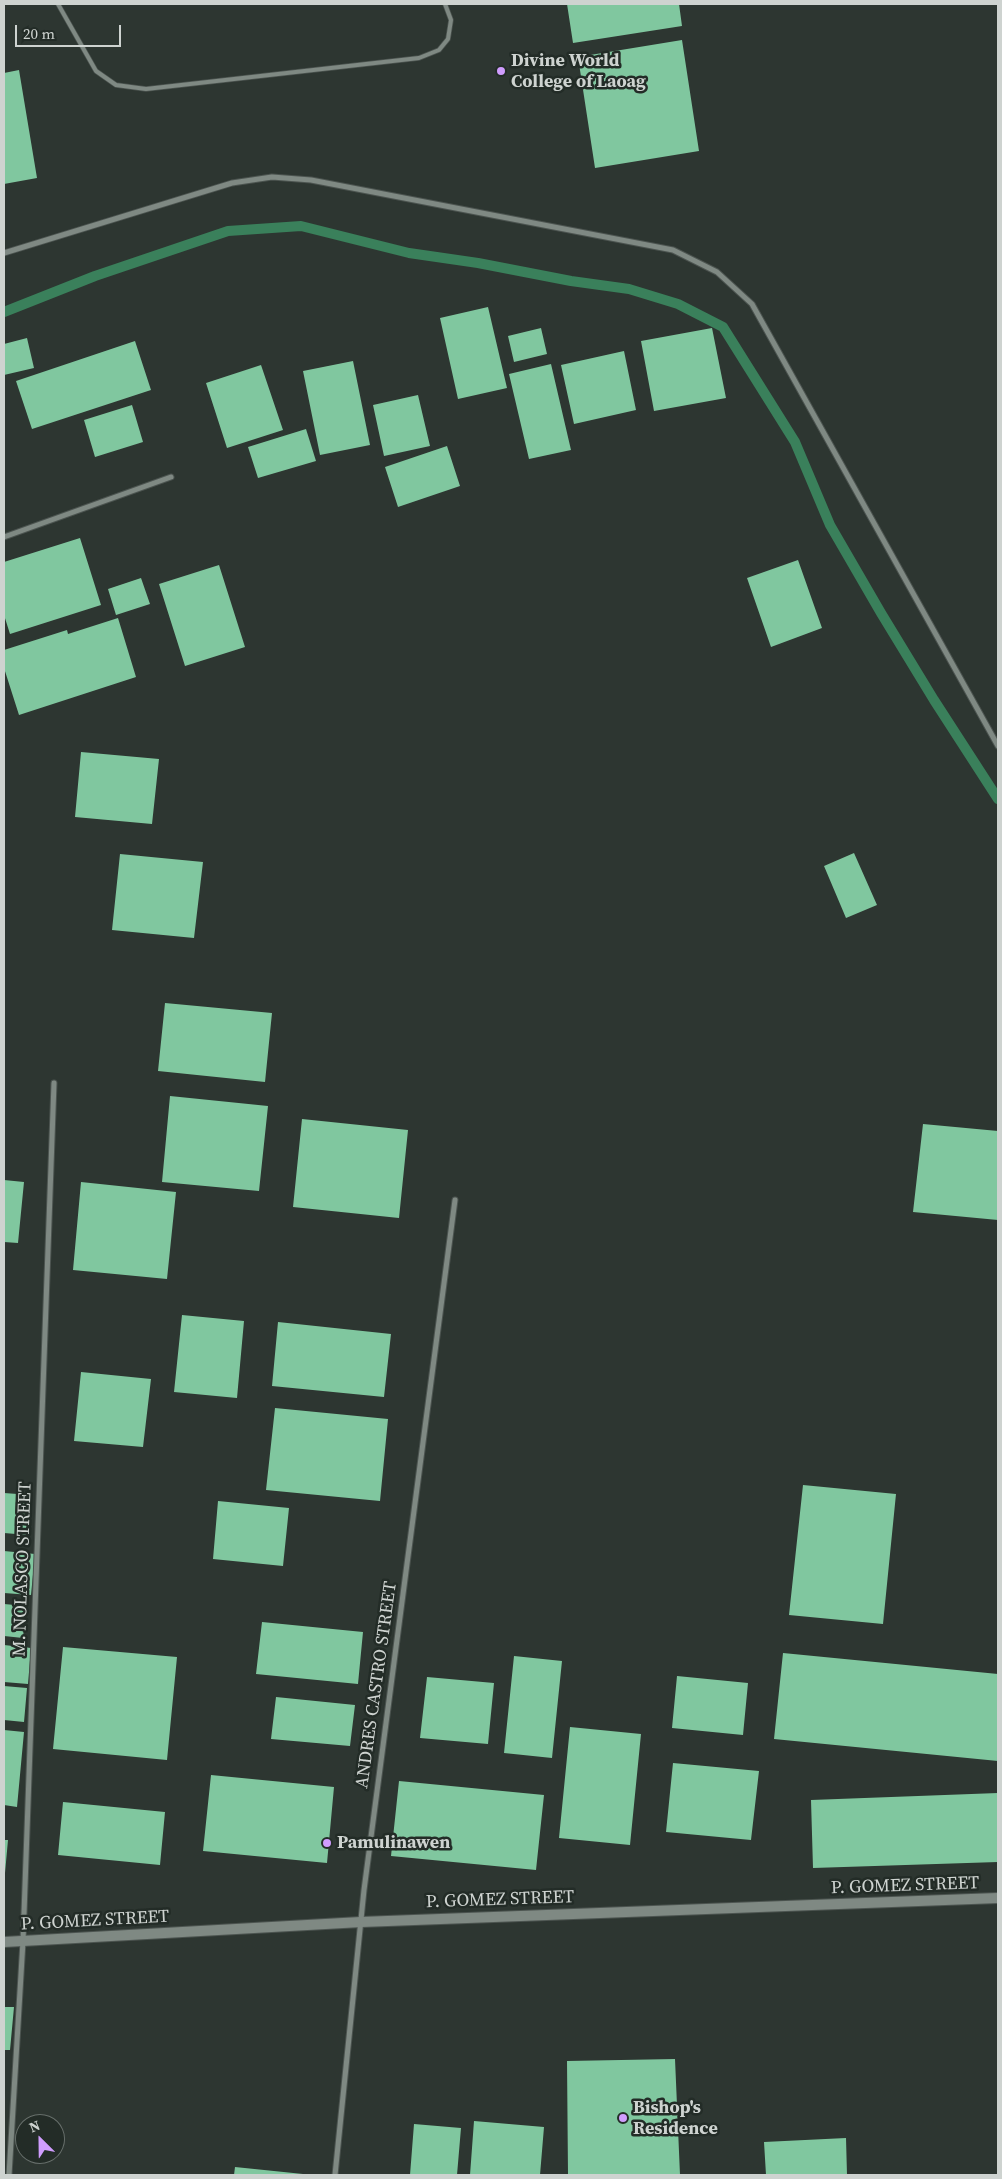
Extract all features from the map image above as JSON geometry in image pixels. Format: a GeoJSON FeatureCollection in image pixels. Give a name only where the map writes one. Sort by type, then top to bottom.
{"type":"FeatureCollection","features":[{"type":"Feature","properties":{"kind":"main road","name":"P. GOMEZ STREET"},"geometry":{"type":"LineString","coordinates":[[4,1942],[361,1922],[998,1898]]}},
{"type":"Feature","properties":{"kind":"street"},"geometry":{"type":"LineString","coordinates":[[4,253],[232,183],[272,177],[311,180],[674,250],[717,272],[752,304],[998,746]]}},
{"type":"Feature","properties":{"kind":"street"},"geometry":{"type":"LineString","coordinates":[[4,537],[171,476]]}},
{"type":"Feature","properties":{"kind":"street","name":"M. NOLASCO STREET"},"geometry":{"type":"LineString","coordinates":[[9,2175],[23,1941],[54,1083]]}},
{"type":"Feature","properties":{"kind":"street","name":"ANDRES CASTRO STREET"},"geometry":{"type":"LineString","coordinates":[[335,2175],[361,1922],[456,1200]]}},
{"type":"Feature","properties":{"kind":"lane"},"geometry":{"type":"LineString","coordinates":[[58,4],[96,71],[116,85],[146,89],[419,58],[439,50],[448,39],[451,20],[445,4]]}},
{"type":"Feature","properties":{"kind":"building"},"geometry":{"type":"Polygon","coordinates":[[[567,4],[679,4],[682,26],[573,43],[567,4]]]}},
{"type":"Feature","properties":{"kind":"building"},"geometry":{"type":"Polygon","coordinates":[[[682,40],[699,151],[595,168],[578,57],[682,40]]]}},
{"type":"Feature","properties":{"kind":"building"},"geometry":{"type":"Polygon","coordinates":[[[19,70],[37,178],[4,184],[4,73],[19,70]]]}},
{"type":"Feature","properties":{"kind":"building"},"geometry":{"type":"Polygon","coordinates":[[[488,307],[507,388],[458,399],[440,318],[488,307]]]}},
{"type":"Feature","properties":{"kind":"building"},"geometry":{"type":"Polygon","coordinates":[[[541,328],[547,354],[514,362],[508,336],[541,328]]]}},
{"type":"Feature","properties":{"kind":"building"},"geometry":{"type":"Polygon","coordinates":[[[712,328],[726,398],[654,411],[641,341],[712,328]]]}},
{"type":"Feature","properties":{"kind":"building"},"geometry":{"type":"Polygon","coordinates":[[[27,338],[34,368],[4,375],[4,344],[27,338]]]}},
{"type":"Feature","properties":{"kind":"building"},"geometry":{"type":"Polygon","coordinates":[[[135,341],[151,390],[32,429],[16,381],[135,341]]]}},
{"type":"Feature","properties":{"kind":"building"},"geometry":{"type":"Polygon","coordinates":[[[624,351],[636,410],[574,424],[561,365],[624,351]]]}},
{"type":"Feature","properties":{"kind":"building"},"geometry":{"type":"Polygon","coordinates":[[[353,361],[370,445],[320,455],[303,371],[353,361]]]}},
{"type":"Feature","properties":{"kind":"building"},"geometry":{"type":"Polygon","coordinates":[[[551,364],[571,450],[529,459],[509,374],[551,364]]]}},
{"type":"Feature","properties":{"kind":"building"},"geometry":{"type":"Polygon","coordinates":[[[261,365],[283,430],[227,448],[206,383],[261,365]]]}},
{"type":"Feature","properties":{"kind":"building"},"geometry":{"type":"Polygon","coordinates":[[[418,395],[430,446],[384,456],[373,405],[418,395]]]}},
{"type":"Feature","properties":{"kind":"building"},"geometry":{"type":"Polygon","coordinates":[[[132,405],[143,442],[95,457],[84,420],[132,405]]]}},
{"type":"Feature","properties":{"kind":"building"},"geometry":{"type":"Polygon","coordinates":[[[306,429],[316,461],[258,478],[248,447],[306,429]]]}},
{"type":"Feature","properties":{"kind":"building"},"geometry":{"type":"Polygon","coordinates":[[[447,446],[460,486],[398,507],[385,467],[447,446]]]}},
{"type":"Feature","properties":{"kind":"building"},"geometry":{"type":"Polygon","coordinates":[[[80,538],[101,605],[10,634],[4,615],[4,562],[80,538]]]}},
{"type":"Feature","properties":{"kind":"building"},"geometry":{"type":"Polygon","coordinates":[[[798,560],[822,628],[771,647],[747,578],[798,560]]]}},
{"type":"Feature","properties":{"kind":"building"},"geometry":{"type":"Polygon","coordinates":[[[219,565],[245,647],[185,666],[159,584],[219,565]]]}},
{"type":"Feature","properties":{"kind":"building"},"geometry":{"type":"Polygon","coordinates":[[[141,578],[150,604],[116,615],[108,589],[141,578]]]}},
{"type":"Feature","properties":{"kind":"building"},"geometry":{"type":"Polygon","coordinates":[[[118,618],[136,677],[19,715],[4,668],[4,650],[67,630],[68,634],[118,618]]]}},
{"type":"Feature","properties":{"kind":"building"},"geometry":{"type":"Polygon","coordinates":[[[81,752],[159,759],[152,824],[75,817],[81,752]]]}},
{"type":"Feature","properties":{"kind":"building"},"geometry":{"type":"Polygon","coordinates":[[[854,853],[877,905],[846,918],[824,866],[854,853]]]}},
{"type":"Feature","properties":{"kind":"building"},"geometry":{"type":"Polygon","coordinates":[[[120,854],[203,862],[194,938],[112,930],[120,854]]]}},
{"type":"Feature","properties":{"kind":"building"},"geometry":{"type":"Polygon","coordinates":[[[165,1003],[272,1013],[265,1082],[158,1071],[165,1003]]]}},
{"type":"Feature","properties":{"kind":"building"},"geometry":{"type":"Polygon","coordinates":[[[170,1096],[268,1106],[259,1191],[162,1182],[170,1096]]]}},
{"type":"Feature","properties":{"kind":"building"},"geometry":{"type":"Polygon","coordinates":[[[302,1119],[408,1130],[399,1218],[293,1207],[302,1119]]]}},
{"type":"Feature","properties":{"kind":"building"},"geometry":{"type":"Polygon","coordinates":[[[923,1124],[998,1131],[998,1220],[913,1212],[923,1124]]]}},
{"type":"Feature","properties":{"kind":"building"},"geometry":{"type":"Polygon","coordinates":[[[4,1180],[24,1182],[18,1243],[4,1242],[4,1180]]]}},
{"type":"Feature","properties":{"kind":"building"},"geometry":{"type":"Polygon","coordinates":[[[81,1182],[176,1192],[167,1279],[73,1270],[81,1182]]]}},
{"type":"Feature","properties":{"kind":"building"},"geometry":{"type":"Polygon","coordinates":[[[182,1315],[244,1321],[237,1398],[174,1392],[182,1315]]]}},
{"type":"Feature","properties":{"kind":"building"},"geometry":{"type":"Polygon","coordinates":[[[278,1322],[391,1334],[384,1397],[272,1386],[278,1322]]]}},
{"type":"Feature","properties":{"kind":"building"},"geometry":{"type":"Polygon","coordinates":[[[81,1372],[151,1379],[143,1447],[74,1441],[81,1372]]]}},
{"type":"Feature","properties":{"kind":"building"},"geometry":{"type":"Polygon","coordinates":[[[275,1408],[388,1419],[380,1501],[266,1490],[275,1408]]]}},
{"type":"Feature","properties":{"kind":"building"},"geometry":{"type":"Polygon","coordinates":[[[803,1485],[896,1494],[883,1624],[789,1615],[803,1485]]]}},
{"type":"Feature","properties":{"kind":"building"},"geometry":{"type":"Polygon","coordinates":[[[4,1493],[31,1495],[28,1535],[4,1533],[4,1493]]]}},
{"type":"Feature","properties":{"kind":"building"},"geometry":{"type":"Polygon","coordinates":[[[218,1501],[289,1508],[283,1566],[213,1559],[218,1501]]]}},
{"type":"Feature","properties":{"kind":"building"},"geometry":{"type":"Polygon","coordinates":[[[4,1551],[35,1554],[31,1595],[4,1593],[4,1551]]]}},
{"type":"Feature","properties":{"kind":"building"},"geometry":{"type":"Polygon","coordinates":[[[4,1604],[26,1606],[23,1638],[4,1636],[4,1604]]]}},
{"type":"Feature","properties":{"kind":"building"},"geometry":{"type":"Polygon","coordinates":[[[262,1622],[363,1632],[358,1684],[256,1674],[262,1622]]]}},
{"type":"Feature","properties":{"kind":"building"},"geometry":{"type":"Polygon","coordinates":[[[4,1645],[31,1648],[28,1684],[4,1682],[4,1645]]]}},
{"type":"Feature","properties":{"kind":"building"},"geometry":{"type":"Polygon","coordinates":[[[63,1647],[177,1657],[167,1760],[53,1749],[63,1647]]]}},
{"type":"Feature","properties":{"kind":"building"},"geometry":{"type":"Polygon","coordinates":[[[783,1653],[998,1674],[998,1761],[774,1739],[783,1653]]]}},
{"type":"Feature","properties":{"kind":"building"},"geometry":{"type":"Polygon","coordinates":[[[514,1656],[562,1661],[552,1758],[504,1753],[514,1656]]]}},
{"type":"Feature","properties":{"kind":"building"},"geometry":{"type":"Polygon","coordinates":[[[677,1676],[748,1683],[743,1735],[672,1728],[677,1676]]]}},
{"type":"Feature","properties":{"kind":"building"},"geometry":{"type":"Polygon","coordinates":[[[427,1677],[494,1683],[488,1744],[420,1738],[427,1677]]]}},
{"type":"Feature","properties":{"kind":"building"},"geometry":{"type":"Polygon","coordinates":[[[4,1686],[27,1688],[24,1722],[4,1720],[4,1686]]]}},
{"type":"Feature","properties":{"kind":"building"},"geometry":{"type":"Polygon","coordinates":[[[276,1697],[355,1705],[350,1746],[271,1739],[276,1697]]]}},
{"type":"Feature","properties":{"kind":"building"},"geometry":{"type":"Polygon","coordinates":[[[570,1727],[641,1734],[630,1845],[559,1838],[570,1727]]]}},
{"type":"Feature","properties":{"kind":"building"},"geometry":{"type":"Polygon","coordinates":[[[4,1730],[24,1732],[17,1807],[4,1805],[4,1730]]]}},
{"type":"Feature","properties":{"kind":"building"},"geometry":{"type":"Polygon","coordinates":[[[673,1763],[759,1771],[751,1840],[666,1832],[673,1763]]]}},
{"type":"Feature","properties":{"kind":"building"},"geometry":{"type":"Polygon","coordinates":[[[211,1775],[334,1787],[327,1863],[203,1851],[211,1775]]]}},
{"type":"Feature","properties":{"kind":"building"},"geometry":{"type":"Polygon","coordinates":[[[399,1781],[544,1795],[536,1870],[391,1856],[399,1781]]]}},
{"type":"Feature","properties":{"kind":"building"},"geometry":{"type":"Polygon","coordinates":[[[998,1793],[998,1862],[813,1868],[811,1800],[998,1793]]]}},
{"type":"Feature","properties":{"kind":"building"},"geometry":{"type":"Polygon","coordinates":[[[63,1802],[165,1812],[160,1865],[58,1855],[63,1802]]]}},
{"type":"Feature","properties":{"kind":"building"},"geometry":{"type":"Polygon","coordinates":[[[4,1840],[8,1840],[5,1873],[4,1873],[4,1840]]]}},
{"type":"Feature","properties":{"kind":"building"},"geometry":{"type":"Polygon","coordinates":[[[4,2007],[14,2007],[10,2050],[4,2050],[4,2007]]]}},
{"type":"Feature","properties":{"kind":"building","name":"Bishop's Residence"},"geometry":{"type":"Polygon","coordinates":[[[675,2059],[680,2175],[568,2175],[567,2061],[675,2059]]]}},
{"type":"Feature","properties":{"kind":"building"},"geometry":{"type":"Polygon","coordinates":[[[474,2121],[544,2127],[540,2175],[470,2175],[474,2121]]]}},
{"type":"Feature","properties":{"kind":"building"},"geometry":{"type":"Polygon","coordinates":[[[414,2124],[461,2128],[457,2175],[410,2175],[414,2124]]]}},
{"type":"Feature","properties":{"kind":"building"},"geometry":{"type":"Polygon","coordinates":[[[846,2138],[847,2175],[766,2175],[764,2142],[846,2138]]]}},
{"type":"Feature","properties":{"kind":"building"},"geometry":{"type":"Polygon","coordinates":[[[235,2167],[303,2174],[303,2175],[234,2175],[235,2167]]]}},
{"type":"Feature","properties":{"kind":"waterway"},"geometry":{"type":"LineString","coordinates":[[4,312],[95,276],[228,231],[301,226],[409,253],[629,289],[678,304],[723,327],[795,442],[830,525],[881,613],[998,799]]}},
{"type":"Feature","properties":{"kind":"place","name":"Divine World College of Laoag"},"geometry":{"type":"Point","coordinates":[501,71]}},
{"type":"Feature","properties":{"kind":"place","name":"Pamulinawen"},"geometry":{"type":"Point","coordinates":[327,1843]}},
{"type":"Feature","properties":{"kind":"place","name":"Bishop's Residence"},"geometry":{"type":"Point","coordinates":[623,2118]}}]}
